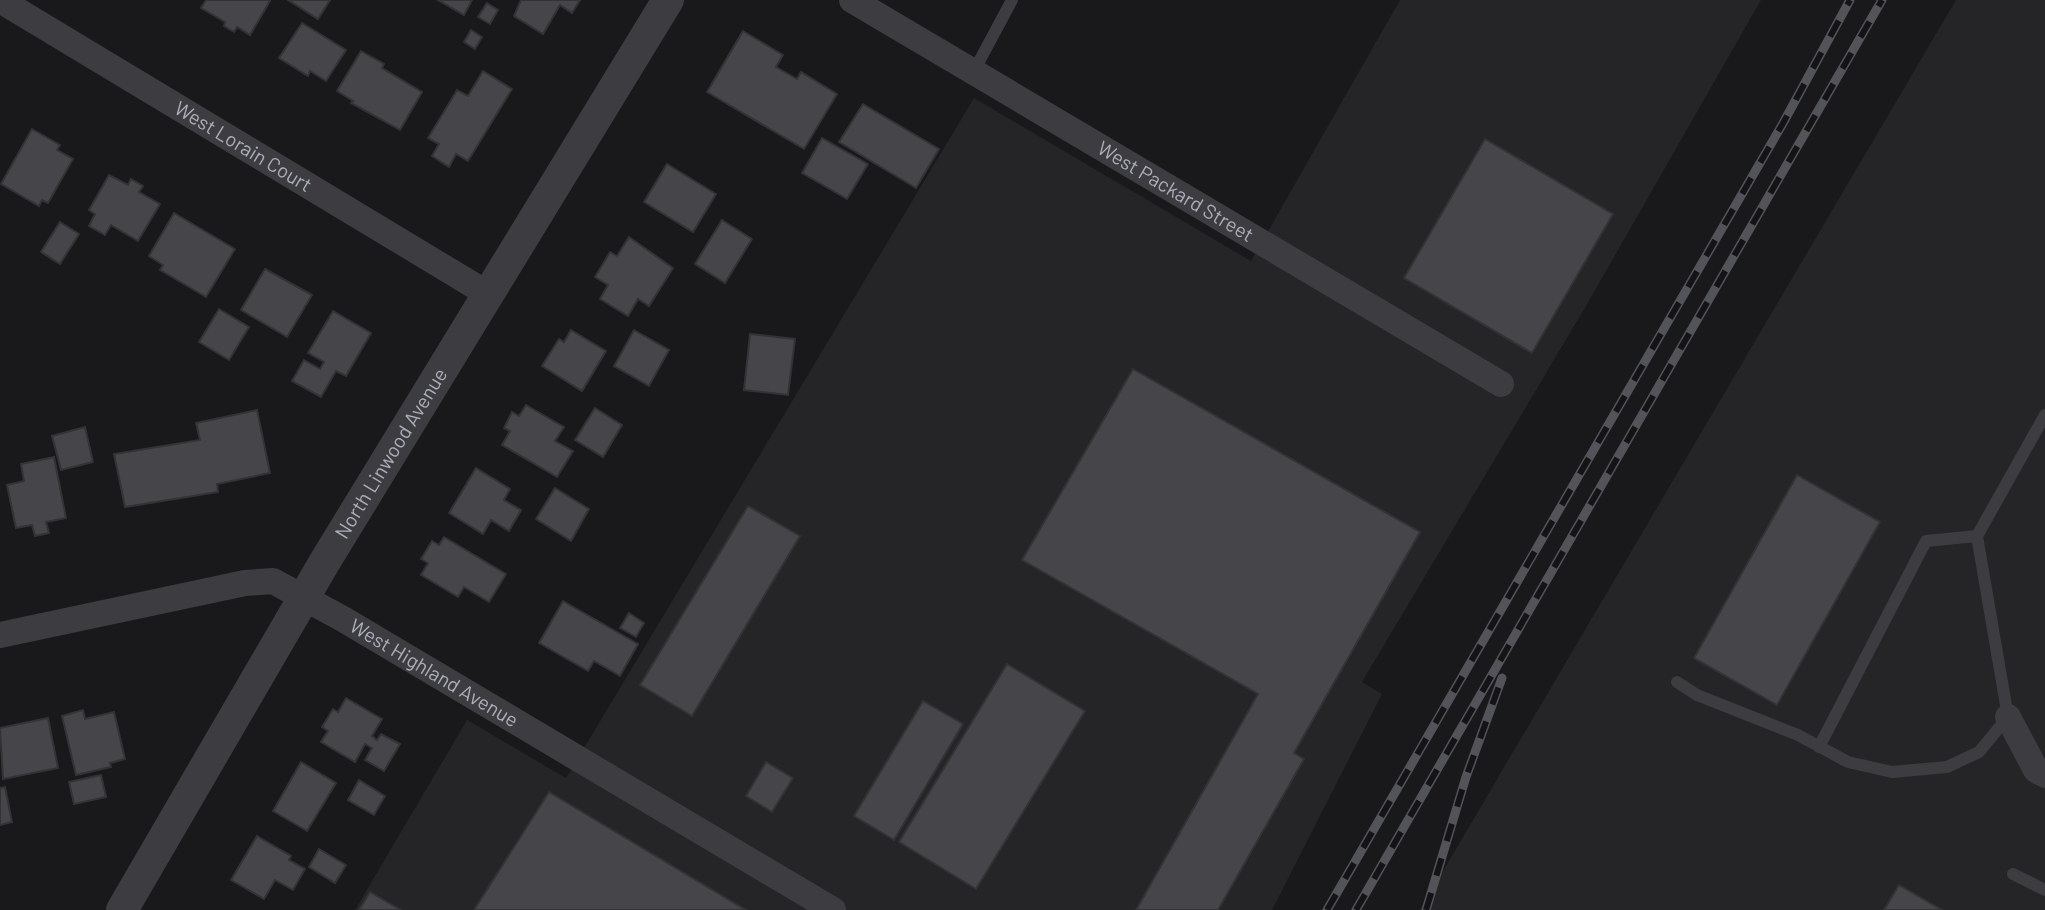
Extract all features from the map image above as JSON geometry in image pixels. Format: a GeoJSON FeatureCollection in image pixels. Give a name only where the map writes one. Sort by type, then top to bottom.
{"type":"FeatureCollection","features":[{"type":"Feature","properties":{"kind":"street","name":"West Lorain Court"},"geometry":{"type":"LineString","coordinates":[[0,0],[488,294]]}},
{"type":"Feature","properties":{"kind":"street","name":"North Linwood Avenue"},"geometry":{"type":"LineString","coordinates":[[122,910],[305,596],[668,0]]}},
{"type":"Feature","properties":{"kind":"street","name":"West Packard Street"},"geometry":{"type":"LineString","coordinates":[[852,0],[1501,384]]}},
{"type":"Feature","properties":{"kind":"street","name":"West Highland Avenue"},"geometry":{"type":"LineString","coordinates":[[0,635],[245,583],[273,581],[305,596],[833,910]]}},
{"type":"Feature","properties":{"kind":"street"},"geometry":{"type":"LineString","coordinates":[[2008,717],[2036,770],[2045,775]]}},
{"type":"Feature","properties":{"kind":"lane"},"geometry":{"type":"LineString","coordinates":[[974,71],[1012,0]]}},
{"type":"Feature","properties":{"kind":"lane"},"geometry":{"type":"LineString","coordinates":[[1677,682],[1697,695],[1743,711],[1848,762],[1892,772],[1947,767],[1979,752],[2008,717],[1977,536],[2045,415]]}},
{"type":"Feature","properties":{"kind":"lane"},"geometry":{"type":"LineString","coordinates":[[1819,747],[1926,541],[1977,536]]}},
{"type":"Feature","properties":{"kind":"lane"},"geometry":{"type":"LineString","coordinates":[[2013,874],[2045,890]]}},
{"type":"Feature","properties":{"kind":"shaded area"},"geometry":{"type":"Polygon","coordinates":[[[1400,0],[1761,0],[1586,306],[1362,682],[1382,694],[1272,910],[355,910],[467,720],[566,778],[974,98],[1251,261],[1400,0]]]}},
{"type":"Feature","properties":{"kind":"shaded area"},"geometry":{"type":"Polygon","coordinates":[[[1956,0],[2045,0],[2045,910],[1420,910],[1956,0]]]}},
{"type":"Feature","properties":{"kind":"building"},"geometry":{"type":"Polygon","coordinates":[[[206,0],[270,1],[250,35],[237,27],[234,32],[224,26],[225,22],[201,8],[206,0]]]}},
{"type":"Feature","properties":{"kind":"building"},"geometry":{"type":"Polygon","coordinates":[[[288,0],[330,0],[318,19],[288,0]]]}},
{"type":"Feature","properties":{"kind":"building"},"geometry":{"type":"Polygon","coordinates":[[[438,0],[472,0],[464,15],[438,0]]]}},
{"type":"Feature","properties":{"kind":"building"},"geometry":{"type":"Polygon","coordinates":[[[521,0],[580,0],[572,13],[560,5],[543,34],[514,16],[521,0]]]}},
{"type":"Feature","properties":{"kind":"building"},"geometry":{"type":"Polygon","coordinates":[[[487,3],[498,10],[490,24],[478,17],[487,3]]]}},
{"type":"Feature","properties":{"kind":"building"},"geometry":{"type":"Polygon","coordinates":[[[302,23],[346,50],[326,81],[310,71],[308,76],[279,58],[302,23]]]}},
{"type":"Feature","properties":{"kind":"building"},"geometry":{"type":"Polygon","coordinates":[[[471,30],[482,37],[475,49],[464,42],[471,30]]]}},
{"type":"Feature","properties":{"kind":"building"},"geometry":{"type":"Polygon","coordinates":[[[743,31],[783,55],[776,67],[797,79],[801,72],[837,94],[804,149],[707,92],[743,31]]]}},
{"type":"Feature","properties":{"kind":"building"},"geometry":{"type":"Polygon","coordinates":[[[361,51],[422,92],[400,130],[351,103],[353,101],[337,91],[361,51]]]}},
{"type":"Feature","properties":{"kind":"building"},"geometry":{"type":"Polygon","coordinates":[[[483,71],[512,89],[468,161],[456,154],[449,167],[432,156],[439,144],[428,138],[457,90],[468,96],[483,71]]]}},
{"type":"Feature","properties":{"kind":"building"},"geometry":{"type":"Polygon","coordinates":[[[863,104],[939,149],[916,188],[839,142],[863,104]]]}},
{"type":"Feature","properties":{"kind":"building"},"geometry":{"type":"Polygon","coordinates":[[[32,129],[60,145],[57,150],[73,159],[48,203],[42,200],[39,206],[1,184],[32,129]]]}},
{"type":"Feature","properties":{"kind":"building"},"geometry":{"type":"Polygon","coordinates":[[[822,138],[868,164],[847,199],[802,173],[822,138]]]}},
{"type":"Feature","properties":{"kind":"building"},"geometry":{"type":"Polygon","coordinates":[[[1485,139],[1613,214],[1532,353],[1404,278],[1485,139]]]}},
{"type":"Feature","properties":{"kind":"building"},"geometry":{"type":"Polygon","coordinates":[[[667,164],[716,194],[693,232],[644,202],[667,164]]]}},
{"type":"Feature","properties":{"kind":"building"},"geometry":{"type":"Polygon","coordinates":[[[109,175],[128,185],[131,179],[143,186],[139,192],[160,204],[138,241],[111,225],[105,235],[89,226],[95,214],[89,210],[109,175]]]}},
{"type":"Feature","properties":{"kind":"building"},"geometry":{"type":"Polygon","coordinates":[[[174,213],[235,249],[206,297],[160,270],[163,265],[149,256],[174,213]]]}},
{"type":"Feature","properties":{"kind":"building"},"geometry":{"type":"Polygon","coordinates":[[[722,220],[752,239],[725,283],[695,264],[722,220]]]}},
{"type":"Feature","properties":{"kind":"building"},"geometry":{"type":"Polygon","coordinates":[[[60,222],[79,234],[60,264],[41,252],[60,222]]]}},
{"type":"Feature","properties":{"kind":"building"},"geometry":{"type":"Polygon","coordinates":[[[629,237],[673,268],[649,306],[638,299],[628,316],[600,299],[608,285],[595,277],[610,252],[617,256],[629,237]]]}},
{"type":"Feature","properties":{"kind":"building"},"geometry":{"type":"Polygon","coordinates":[[[265,269],[312,295],[287,337],[241,310],[265,269]]]}},
{"type":"Feature","properties":{"kind":"building"},"geometry":{"type":"Polygon","coordinates":[[[219,309],[249,327],[229,360],[199,342],[219,309]]]}},
{"type":"Feature","properties":{"kind":"building"},"geometry":{"type":"Polygon","coordinates":[[[333,311],[371,333],[346,376],[336,371],[321,397],[292,381],[304,360],[320,369],[324,362],[308,353],[333,311]]]}},
{"type":"Feature","properties":{"kind":"building"},"geometry":{"type":"Polygon","coordinates":[[[571,330],[606,351],[582,391],[542,366],[559,339],[564,342],[571,330]]]}},
{"type":"Feature","properties":{"kind":"building"},"geometry":{"type":"Polygon","coordinates":[[[634,330],[669,350],[649,386],[614,366],[634,330]]]}},
{"type":"Feature","properties":{"kind":"building"},"geometry":{"type":"Polygon","coordinates":[[[750,334],[795,339],[788,395],[744,390],[750,334]]]}},
{"type":"Feature","properties":{"kind":"building"},"geometry":{"type":"Polygon","coordinates":[[[1133,369],[1420,532],[1294,753],[1304,759],[1218,910],[1136,910],[1258,694],[1022,560],[1133,369]]]}},
{"type":"Feature","properties":{"kind":"building"},"geometry":{"type":"Polygon","coordinates":[[[526,405],[564,427],[555,441],[573,451],[557,477],[502,445],[510,431],[504,428],[512,412],[519,416],[526,405]]]}},
{"type":"Feature","properties":{"kind":"building"},"geometry":{"type":"Polygon","coordinates":[[[595,408],[622,425],[603,457],[575,440],[595,408]]]}},
{"type":"Feature","properties":{"kind":"building"},"geometry":{"type":"Polygon","coordinates":[[[257,410],[270,473],[217,484],[218,492],[125,507],[114,454],[200,440],[196,423],[257,410]]]}},
{"type":"Feature","properties":{"kind":"building"},"geometry":{"type":"Polygon","coordinates":[[[85,427],[93,462],[61,470],[52,436],[85,427]]]}},
{"type":"Feature","properties":{"kind":"building"},"geometry":{"type":"Polygon","coordinates":[[[54,457],[66,518],[46,522],[49,533],[35,536],[32,525],[16,528],[7,485],[24,481],[21,464],[54,457]]]}},
{"type":"Feature","properties":{"kind":"building"},"geometry":{"type":"Polygon","coordinates":[[[476,468],[510,489],[504,500],[521,510],[509,531],[491,520],[483,534],[449,513],[476,468]]]}},
{"type":"Feature","properties":{"kind":"building"},"geometry":{"type":"Polygon","coordinates":[[[1797,475],[1880,522],[1777,705],[1694,658],[1797,475]]]}},
{"type":"Feature","properties":{"kind":"building"},"geometry":{"type":"Polygon","coordinates":[[[555,488],[589,509],[571,541],[536,519],[555,488]]]}},
{"type":"Feature","properties":{"kind":"building"},"geometry":{"type":"Polygon","coordinates":[[[748,506],[800,536],[692,716],[640,685],[748,506]]]}},
{"type":"Feature","properties":{"kind":"building"},"geometry":{"type":"Polygon","coordinates":[[[444,537],[506,574],[489,602],[464,587],[458,597],[421,575],[428,563],[421,559],[432,541],[439,545],[444,537]]]}},
{"type":"Feature","properties":{"kind":"building"},"geometry":{"type":"Polygon","coordinates":[[[563,601],[638,644],[620,676],[594,661],[588,671],[539,643],[563,601]]]}},
{"type":"Feature","properties":{"kind":"building"},"geometry":{"type":"Polygon","coordinates":[[[629,613],[644,623],[636,637],[620,628],[629,613]]]}},
{"type":"Feature","properties":{"kind":"building"},"geometry":{"type":"Polygon","coordinates":[[[1007,664],[1085,711],[976,889],[899,842],[1007,664]]]}},
{"type":"Feature","properties":{"kind":"building"},"geometry":{"type":"Polygon","coordinates":[[[346,698],[382,719],[372,736],[377,740],[381,734],[400,744],[384,771],[365,760],[372,748],[365,744],[355,762],[321,742],[328,731],[322,727],[333,709],[338,712],[346,698]]]}},
{"type":"Feature","properties":{"kind":"building"},"geometry":{"type":"Polygon","coordinates":[[[923,701],[963,724],[894,840],[854,816],[923,701]]]}},
{"type":"Feature","properties":{"kind":"building"},"geometry":{"type":"Polygon","coordinates":[[[83,710],[85,719],[114,712],[125,759],[110,763],[111,767],[76,775],[62,716],[83,710]]]}},
{"type":"Feature","properties":{"kind":"building"},"geometry":{"type":"Polygon","coordinates":[[[48,718],[58,768],[3,779],[0,728],[48,718]]]}},
{"type":"Feature","properties":{"kind":"building"},"geometry":{"type":"Polygon","coordinates":[[[301,762],[336,783],[307,831],[273,811],[301,762]]]}},
{"type":"Feature","properties":{"kind":"building"},"geometry":{"type":"Polygon","coordinates":[[[766,762],[793,778],[772,812],[746,796],[766,762]]]}},
{"type":"Feature","properties":{"kind":"building"},"geometry":{"type":"Polygon","coordinates":[[[101,775],[106,797],[74,804],[69,782],[101,775]]]}},
{"type":"Feature","properties":{"kind":"building"},"geometry":{"type":"Polygon","coordinates":[[[359,780],[385,796],[374,815],[348,800],[359,780]]]}},
{"type":"Feature","properties":{"kind":"building"},"geometry":{"type":"Polygon","coordinates":[[[5,787],[12,822],[0,825],[0,788],[5,787]]]}},
{"type":"Feature","properties":{"kind":"building"},"geometry":{"type":"Polygon","coordinates":[[[549,792],[746,910],[474,910],[549,792]]]}},
{"type":"Feature","properties":{"kind":"building"},"geometry":{"type":"Polygon","coordinates":[[[257,836],[291,856],[289,860],[305,869],[293,890],[275,880],[264,899],[231,880],[257,836]]]}},
{"type":"Feature","properties":{"kind":"building"},"geometry":{"type":"Polygon","coordinates":[[[319,849],[346,865],[335,883],[309,867],[319,849]]]}},
{"type":"Feature","properties":{"kind":"building"},"geometry":{"type":"Polygon","coordinates":[[[1899,885],[1942,910],[1884,910],[1899,885]]]}},
{"type":"Feature","properties":{"kind":"building"},"geometry":{"type":"Polygon","coordinates":[[[370,892],[401,910],[359,910],[370,892]]]}},
{"type":"Feature","properties":{"kind":"railway"},"geometry":{"type":"LineString","coordinates":[[1327,910],[1782,125],[1850,0]]}},
{"type":"Feature","properties":{"kind":"railway"},"geometry":{"type":"LineString","coordinates":[[1356,910],[1882,0]]}},
{"type":"Feature","properties":{"kind":"railway"},"geometry":{"type":"LineString","coordinates":[[1426,910],[1466,777],[1502,678]]}}]}
